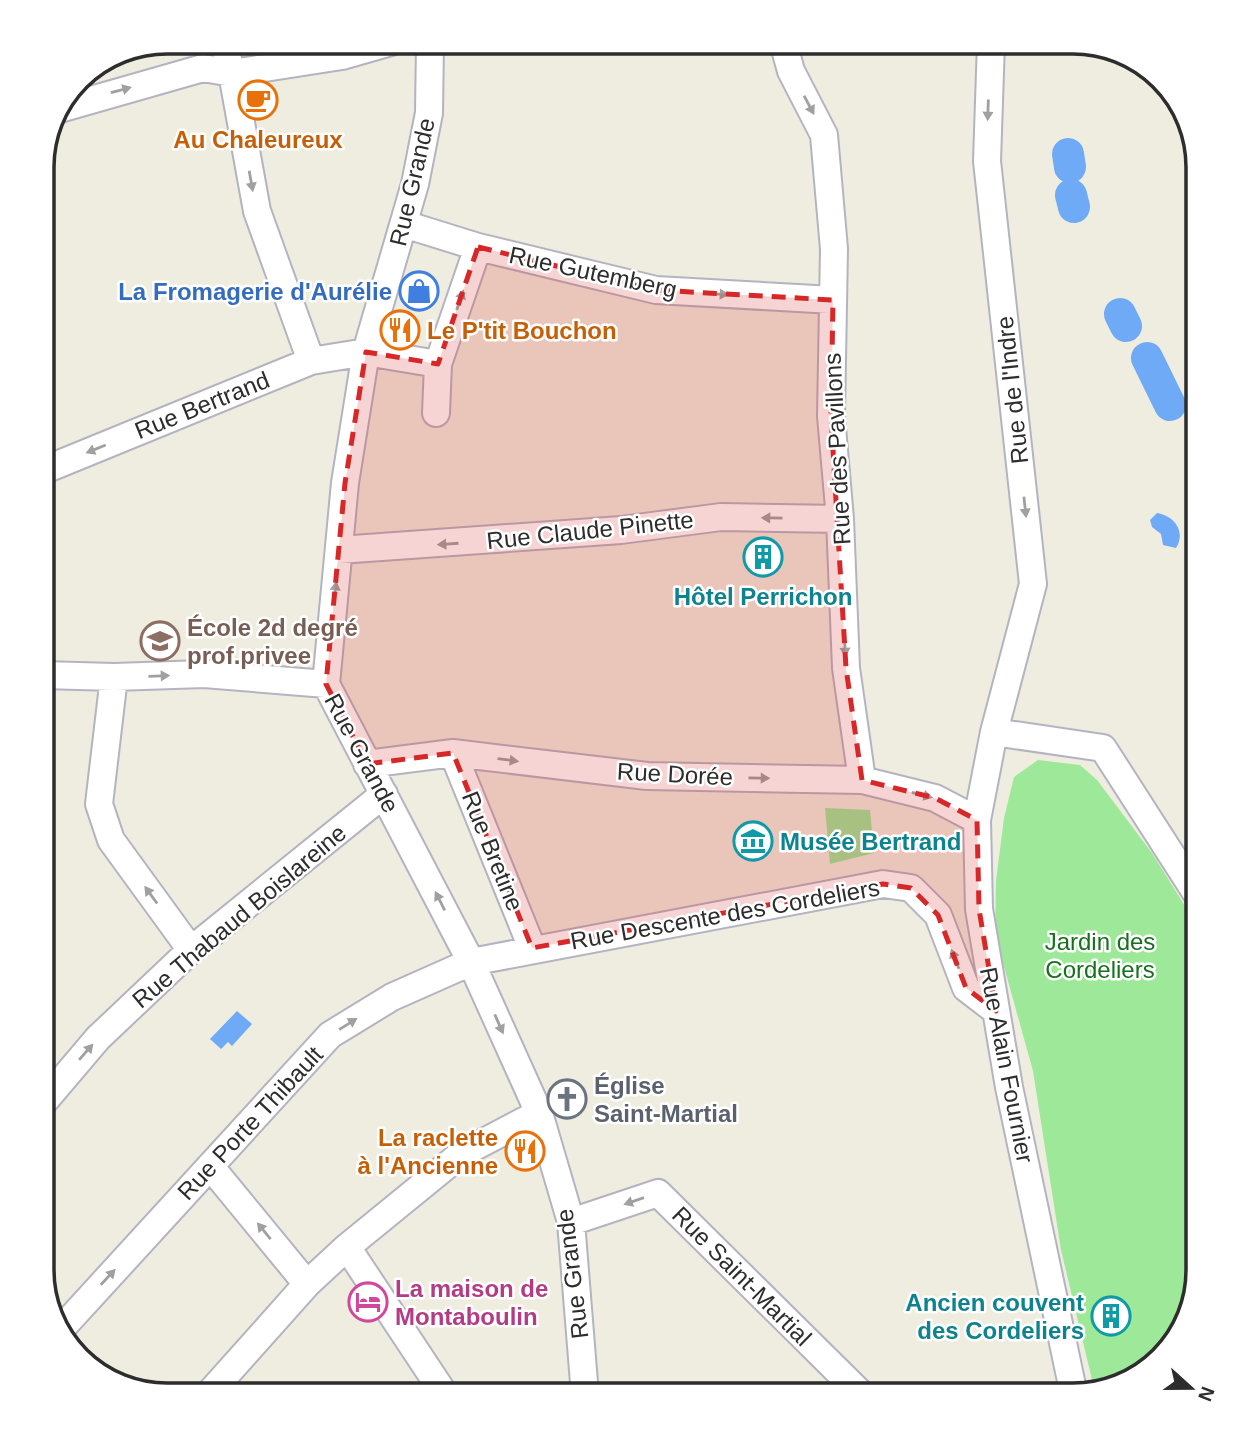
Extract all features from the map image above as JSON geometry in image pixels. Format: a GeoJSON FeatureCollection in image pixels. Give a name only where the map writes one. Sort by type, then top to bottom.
{"type":"FeatureCollection","features":[{"type":"Feature","properties":{"kind":"street"},"geometry":{"type":"LineString","coordinates":[[226,54],[257,212],[311,361]]}},
{"type":"Feature","properties":{"kind":"street"},"geometry":{"type":"LineString","coordinates":[[74,105],[204,68],[232,73],[349,54]]}},
{"type":"Feature","properties":{"kind":"street","name":"Rue Grande"},"geometry":{"type":"LineString","coordinates":[[430,54],[429,113],[404,224],[366,352],[345,483],[326,684],[471,962],[539,1113],[571,1222],[584,1383]]}},
{"type":"Feature","properties":{"kind":"street","name":"Rue des Pavillons"},"geometry":{"type":"LineString","coordinates":[[786,54],[791,71],[824,135],[834,249],[831,416],[841,519],[846,668],[862,780]]}},
{"type":"Feature","properties":{"kind":"street","name":"Rue de l'Indre"},"geometry":{"type":"LineString","coordinates":[[990,54],[987,161],[1033,584],[994,732]]}},
{"type":"Feature","properties":{"kind":"street"},"geometry":{"type":"LineString","coordinates":[[404,224],[478,247]]}},
{"type":"Feature","properties":{"kind":"street","name":"Rue Gutemberg"},"geometry":{"type":"LineString","coordinates":[[436,413],[438,364],[478,247],[656,290],[833,300]]}},
{"type":"Feature","properties":{"kind":"street"},"geometry":{"type":"LineString","coordinates":[[366,352],[438,364]]}},
{"type":"Feature","properties":{"kind":"street","name":"Rue Bertrand"},"geometry":{"type":"LineString","coordinates":[[54,466],[311,361],[366,352]]}},
{"type":"Feature","properties":{"kind":"street","name":"Rue Claude Pinette"},"geometry":{"type":"LineString","coordinates":[[339,550],[621,530],[721,517],[841,519]]}},
{"type":"Feature","properties":{"kind":"street"},"geometry":{"type":"LineString","coordinates":[[54,674],[114,677],[204,674],[326,684]]}},
{"type":"Feature","properties":{"kind":"street"},"geometry":{"type":"LineString","coordinates":[[114,677],[99,804],[111,840],[191,950]]}},
{"type":"Feature","properties":{"kind":"street"},"geometry":{"type":"LineString","coordinates":[[994,732],[1102,748],[1186,877]]}},
{"type":"Feature","properties":{"kind":"street","name":"Rue Alain Fournier"},"geometry":{"type":"LineString","coordinates":[[994,732],[977,820],[979,909],[996,1011],[1072,1383]]}},
{"type":"Feature","properties":{"kind":"street","name":"Rue Dorée"},"geometry":{"type":"LineString","coordinates":[[367,764],[453,753],[647,776],[862,780],[935,798],[977,820]]}},
{"type":"Feature","properties":{"kind":"street","name":"Rue Bretine"},"geometry":{"type":"LineString","coordinates":[[453,753],[532,948]]}},
{"type":"Feature","properties":{"kind":"street","name":"Rue Thabaud Boislareine"},"geometry":{"type":"LineString","coordinates":[[54,1090],[98,1038],[191,950],[384,794]]}},
{"type":"Feature","properties":{"kind":"street","name":"Rue Descente des Cordeliers"},"geometry":{"type":"LineString","coordinates":[[471,962],[532,948],[883,884],[911,888],[938,915],[966,988],[996,1011]]}},
{"type":"Feature","properties":{"kind":"street","name":"Rue Porte Thibault"},"geometry":{"type":"LineString","coordinates":[[67,1322],[330,1035],[392,997],[471,962]]}},
{"type":"Feature","properties":{"kind":"street"},"geometry":{"type":"LineString","coordinates":[[219,1383],[307,1284],[346,1248],[461,1154],[539,1113]]}},
{"type":"Feature","properties":{"kind":"street"},"geometry":{"type":"LineString","coordinates":[[210,1166],[307,1284]]}},
{"type":"Feature","properties":{"kind":"street","name":"Rue Saint-Martial"},"geometry":{"type":"LineString","coordinates":[[571,1222],[658,1193],[850,1383]]}},
{"type":"Feature","properties":{"kind":"street"},"geometry":{"type":"LineString","coordinates":[[346,1248],[437,1383]]}},
{"type":"Feature","properties":{"kind":"highlighted area"},"geometry":{"type":"Polygon","coordinates":[[[478,247],[656,290],[833,300],[831,416],[846,668],[862,780],[935,798],[977,820],[979,909],[996,1011],[966,988],[938,915],[911,888],[883,884],[532,948],[453,753],[367,764],[326,684],[345,483],[366,352],[438,364],[478,247]]]}},
{"type":"Feature","properties":{"kind":"green space","name":"Jardin des Cordeliers"},"geometry":{"type":"Polygon","coordinates":[[[1038,760],[1080,765],[1097,780],[1152,853],[1186,908],[1184,1292],[1174,1320],[1153,1350],[1123,1371],[1095,1381],[1092,1381],[1061,1250],[1033,1071],[995,934],[996,881],[1004,818],[1014,777],[1038,760]]]}},
{"type":"Feature","properties":{"kind":"green space"},"geometry":{"type":"Polygon","coordinates":[[[825,808],[870,810],[874,853],[830,864],[825,808]]]}},
{"type":"Feature","properties":{"kind":"water"},"geometry":{"type":"Polygon","coordinates":[[[1157,513],[1169,517],[1177,526],[1180,536],[1176,548],[1163,545],[1161,534],[1152,527],[1150,520],[1157,513]]]}},
{"type":"Feature","properties":{"kind":"water"},"geometry":{"type":"Polygon","coordinates":[[[237,1011],[252,1024],[232,1046],[228,1042],[221,1049],[210,1039],[237,1011]]]}},
{"type":"Feature","properties":{"kind":"waterway"},"geometry":{"type":"LineString","coordinates":[[1068,154],[1070,167]]}},
{"type":"Feature","properties":{"kind":"waterway"},"geometry":{"type":"LineString","coordinates":[[1071,195],[1074,207]]}},
{"type":"Feature","properties":{"kind":"waterway"},"geometry":{"type":"LineString","coordinates":[[1120,314],[1126,326]]}},
{"type":"Feature","properties":{"kind":"waterway"},"geometry":{"type":"LineString","coordinates":[[1147,358],[1170,405]]}},
{"type":"Feature","properties":{"kind":"place","name":"Au Chaleureux"},"geometry":{"type":"Point","coordinates":[258,100]}},
{"type":"Feature","properties":{"kind":"place","name":"La Fromagerie d'Aurélie"},"geometry":{"type":"Point","coordinates":[419,291]}},
{"type":"Feature","properties":{"kind":"place","name":"Le P'tit Bouchon"},"geometry":{"type":"Point","coordinates":[400,330]}},
{"type":"Feature","properties":{"kind":"place","name":"Hôtel Perrichon"},"geometry":{"type":"Point","coordinates":[763,557]}},
{"type":"Feature","properties":{"kind":"place","name":"École 2d degré prof.privee"},"geometry":{"type":"Point","coordinates":[160,641]}},
{"type":"Feature","properties":{"kind":"place","name":"Musée Bertrand"},"geometry":{"type":"Point","coordinates":[753,841]}},
{"type":"Feature","properties":{"kind":"place","name":"Église Saint-Martial"},"geometry":{"type":"Point","coordinates":[567,1099]}},
{"type":"Feature","properties":{"kind":"place","name":"La raclette à l'Ancienne"},"geometry":{"type":"Point","coordinates":[525,1151]}},
{"type":"Feature","properties":{"kind":"place","name":"La maison de Montaboulin"},"geometry":{"type":"Point","coordinates":[368,1302]}},
{"type":"Feature","properties":{"kind":"place","name":"Ancien couvent des Cordeliers"},"geometry":{"type":"Point","coordinates":[1111,1316]}}]}
